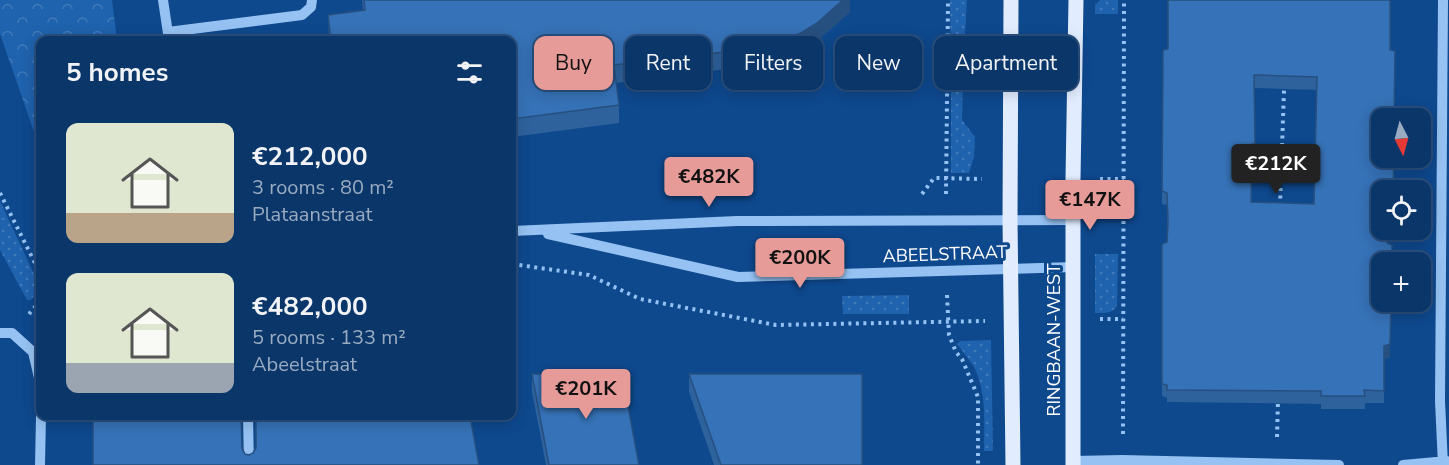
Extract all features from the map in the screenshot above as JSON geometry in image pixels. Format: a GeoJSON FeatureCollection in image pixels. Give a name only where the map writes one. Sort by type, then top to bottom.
{"type":"FeatureCollection","features":[{"type":"Feature","properties":{"kind":"main road"},"geometry":{"type":"LineString","coordinates":[[1011,0],[1012,465]]}},
{"type":"Feature","properties":{"kind":"main road","name":"RINGBAAN-WEST"},"geometry":{"type":"LineString","coordinates":[[1073,463],[1076,0]]}},
{"type":"Feature","properties":{"kind":"street"},"geometry":{"type":"LineString","coordinates":[[163,0],[168,36],[302,15],[311,7],[312,0]]}},
{"type":"Feature","properties":{"kind":"street"},"geometry":{"type":"LineString","coordinates":[[1403,465],[1445,462],[1440,401],[1443,0]]}},
{"type":"Feature","properties":{"kind":"street","name":"ABEELSTRAAT"},"geometry":{"type":"LineString","coordinates":[[516,231],[737,220],[1074,220]]}},
{"type":"Feature","properties":{"kind":"street","name":"ABEELSTRAAT"},"geometry":{"type":"LineString","coordinates":[[533,230],[738,277],[1074,267]]}},
{"type":"Feature","properties":{"kind":"street"},"geometry":{"type":"LineString","coordinates":[[0,333],[12,333],[33,352],[36,365]]}},
{"type":"Feature","properties":{"kind":"street"},"geometry":{"type":"LineString","coordinates":[[40,465],[41,420]]}},
{"type":"Feature","properties":{"kind":"street"},"geometry":{"type":"LineString","coordinates":[[248,420],[249,465]]}},
{"type":"Feature","properties":{"kind":"street"},"geometry":{"type":"LineString","coordinates":[[1073,463],[1122,460],[1339,465]]}},
{"type":"Feature","properties":{"kind":"path"},"geometry":{"type":"LineString","coordinates":[[1122,460],[1124,0]]}},
{"type":"Feature","properties":{"kind":"path"},"geometry":{"type":"LineString","coordinates":[[1280,213],[1284,90]]}},
{"type":"Feature","properties":{"kind":"path"},"geometry":{"type":"LineString","coordinates":[[0,193],[36,262]]}},
{"type":"Feature","properties":{"kind":"path"},"geometry":{"type":"LineString","coordinates":[[516,265],[589,275],[640,299],[776,325],[947,322]]}},
{"type":"Feature","properties":{"kind":"path"},"geometry":{"type":"LineString","coordinates":[[1277,464],[1278,392]]}},
{"type":"Feature","properties":{"kind":"green space"},"geometry":{"type":"Polygon","coordinates":[[[0,0],[112,0],[116,36],[36,36],[36,138],[0,34],[0,0]]]}},
{"type":"Feature","properties":{"kind":"green space"},"geometry":{"type":"Polygon","coordinates":[[[950,0],[967,0],[965,36],[951,36],[950,0]]]}},
{"type":"Feature","properties":{"kind":"green space"},"geometry":{"type":"Polygon","coordinates":[[[1100,0],[1118,0],[1118,14],[1095,14],[1095,5],[1100,0]]]}},
{"type":"Feature","properties":{"kind":"green space"},"geometry":{"type":"Polygon","coordinates":[[[951,90],[963,90],[962,120],[975,137],[974,157],[969,173],[951,173],[951,90]]]}},
{"type":"Feature","properties":{"kind":"green space"},"geometry":{"type":"Polygon","coordinates":[[[0,201],[36,278],[36,293],[31,300],[27,300],[0,250],[0,201]]]}},
{"type":"Feature","properties":{"kind":"green space"},"geometry":{"type":"Polygon","coordinates":[[[1095,254],[1118,254],[1117,306],[1108,312],[1095,313],[1095,254]]]}},
{"type":"Feature","properties":{"kind":"green space"},"geometry":{"type":"Polygon","coordinates":[[[909,295],[909,314],[843,314],[842,296],[909,295]]]}},
{"type":"Feature","properties":{"kind":"green space"},"geometry":{"type":"Polygon","coordinates":[[[991,340],[993,451],[984,451],[984,408],[981,387],[974,367],[957,344],[960,341],[991,340]]]}},
{"type":"Feature","properties":{"kind":"building"},"geometry":{"type":"Polygon","coordinates":[[[364,0],[843,0],[817,23],[793,36],[723,36],[723,52],[711,54],[711,36],[625,36],[625,64],[614,65],[619,105],[516,118],[516,36],[331,36],[328,15],[365,10],[364,0]]]}},
{"type":"Feature","properties":{"kind":"building"},"geometry":{"type":"Polygon","coordinates":[[[1168,0],[1390,0],[1390,50],[1395,51],[1394,108],[1371,108],[1371,168],[1394,168],[1393,180],[1371,180],[1371,240],[1387,240],[1387,243],[1392,245],[1392,252],[1371,252],[1371,312],[1391,312],[1390,344],[1384,346],[1384,391],[1364,390],[1365,396],[1321,396],[1321,391],[1167,390],[1167,385],[1162,384],[1162,244],[1167,242],[1168,221],[1167,193],[1162,191],[1163,50],[1168,49],[1168,0]],[[1254,75],[1255,144],[1252,144],[1251,202],[1314,204],[1317,77],[1254,75]]]}},
{"type":"Feature","properties":{"kind":"building"},"geometry":{"type":"Polygon","coordinates":[[[532,374],[622,374],[639,465],[549,465],[532,374]]]}},
{"type":"Feature","properties":{"kind":"building"},"geometry":{"type":"Polygon","coordinates":[[[689,374],[862,374],[862,465],[721,465],[689,374]]]}},
{"type":"Feature","properties":{"kind":"building"},"geometry":{"type":"Polygon","coordinates":[[[93,420],[241,420],[242,448],[245,454],[249,455],[256,448],[256,420],[471,420],[479,465],[93,465],[93,420]]]}}]}
